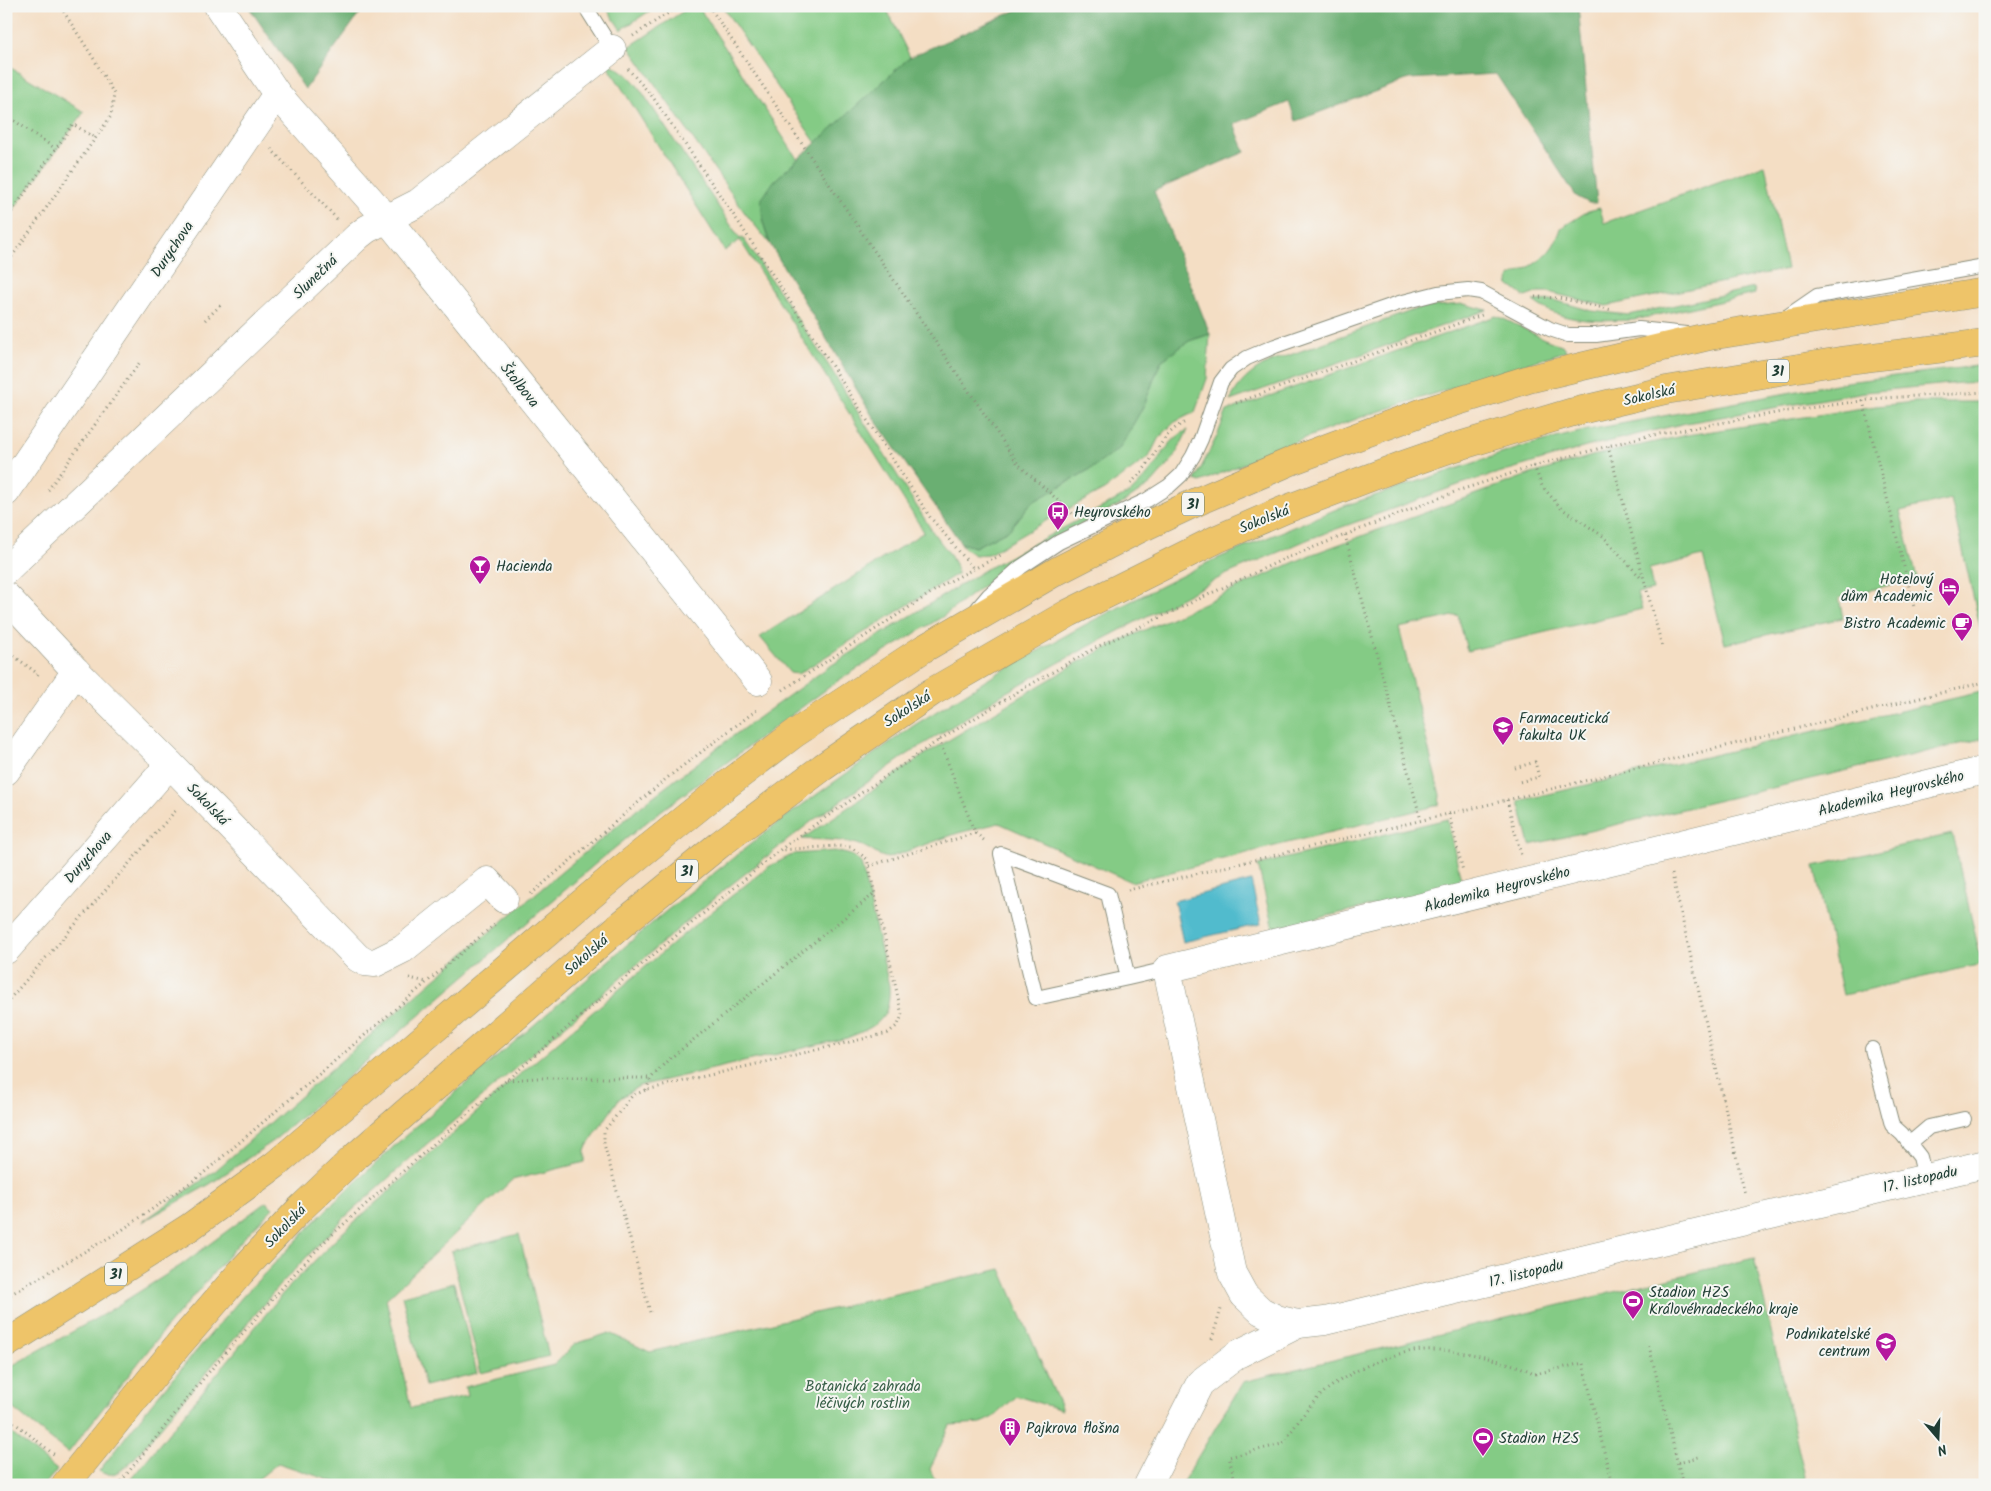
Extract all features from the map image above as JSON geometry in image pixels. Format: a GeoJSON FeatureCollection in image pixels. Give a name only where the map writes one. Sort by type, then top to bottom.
{"type":"FeatureCollection","features":[{"type":"Feature","properties":{"kind":"main road","name":"31"},"geometry":{"type":"LineString","coordinates":[[6,1344],[190,1226],[275,1165],[615,875],[724,787],[843,700],[962,625],[1057,571],[1203,498],[1294,460],[1423,412],[1528,379],[1710,336],[1985,292]]}},
{"type":"Feature","properties":{"kind":"main road","name":"Sokolská"},"geometry":{"type":"LineString","coordinates":[[70,1478],[179,1344],[241,1272],[300,1209],[356,1156],[622,924],[720,844],[830,762],[932,692],[1069,613],[1216,539],[1284,510],[1440,452],[1573,412],[1666,390],[1840,361],[1985,343]]}},
{"type":"Feature","properties":{"kind":"street"},"geometry":{"type":"LineString","coordinates":[[218,6],[277,94]]}},
{"type":"Feature","properties":{"kind":"street","name":"Slunečná"},"geometry":{"type":"LineString","coordinates":[[6,570],[358,236],[418,203],[612,50]]}},
{"type":"Feature","properties":{"kind":"street","name":"Durychova"},"geometry":{"type":"LineString","coordinates":[[6,492],[277,94]]}},
{"type":"Feature","properties":{"kind":"street","name":"Štolbova"},"geometry":{"type":"LineString","coordinates":[[277,94],[377,225],[758,681]]}},
{"type":"Feature","properties":{"kind":"street"},"geometry":{"type":"LineString","coordinates":[[6,596],[76,671],[6,771]]}},
{"type":"Feature","properties":{"kind":"street","name":"Sokolská"},"geometry":{"type":"LineString","coordinates":[[76,671],[170,764],[354,955],[365,962],[375,963],[403,949],[487,881],[504,899]]}},
{"type":"Feature","properties":{"kind":"street","name":"Durychova"},"geometry":{"type":"LineString","coordinates":[[6,950],[170,764]]}},
{"type":"Feature","properties":{"kind":"street","name":"Akademika Heyrovského"},"geometry":{"type":"LineString","coordinates":[[1167,969],[1985,770]]}},
{"type":"Feature","properties":{"kind":"street","name":"17. listopadu"},"geometry":{"type":"LineString","coordinates":[[1167,969],[1232,1273],[1244,1295],[1261,1311],[1277,1319],[1298,1324],[1325,1321],[1985,1164]]}},
{"type":"Feature","properties":{"kind":"street"},"geometry":{"type":"LineString","coordinates":[[1148,1485],[1200,1383],[1238,1354],[1298,1324]]}},
{"type":"Feature","properties":{"kind":"lane"},"geometry":{"type":"LineString","coordinates":[[585,6],[612,50]]}},
{"type":"Feature","properties":{"kind":"lane"},"geometry":{"type":"LineString","coordinates":[[1772,326],[1817,296],[1985,266]]}},
{"type":"Feature","properties":{"kind":"lane"},"geometry":{"type":"LineString","coordinates":[[962,625],[989,595],[1021,567],[1059,542],[1148,500],[1169,486],[1181,475],[1201,439],[1221,382],[1231,370],[1247,358],[1275,346],[1399,303],[1438,293],[1468,290],[1481,292],[1550,329],[1568,335],[1596,335],[1639,329],[1710,336]]}},
{"type":"Feature","properties":{"kind":"lane"},"geometry":{"type":"LineString","coordinates":[[1001,854],[1108,894],[1128,978]]}},
{"type":"Feature","properties":{"kind":"lane"},"geometry":{"type":"LineString","coordinates":[[1001,854],[1036,998],[1167,969]]}},
{"type":"Feature","properties":{"kind":"lane"},"geometry":{"type":"LineString","coordinates":[[1872,1049],[1892,1125],[1920,1157],[1924,1178]]}},
{"type":"Feature","properties":{"kind":"lane"},"geometry":{"type":"LineString","coordinates":[[1909,1144],[1929,1127],[1964,1119]]}},
{"type":"Feature","properties":{"kind":"path"},"geometry":{"type":"LineString","coordinates":[[7,263],[111,116],[114,94],[60,6]]}},
{"type":"Feature","properties":{"kind":"path"},"geometry":{"type":"LineString","coordinates":[[679,6],[612,50],[652,96],[739,223],[930,517],[974,569]]}},
{"type":"Feature","properties":{"kind":"path"},"geometry":{"type":"LineString","coordinates":[[709,6],[1018,464],[1075,516]]}},
{"type":"Feature","properties":{"kind":"path"},"geometry":{"type":"LineString","coordinates":[[6,115],[56,149]]}},
{"type":"Feature","properties":{"kind":"path"},"geometry":{"type":"LineString","coordinates":[[6,220],[73,124],[95,138]]}},
{"type":"Feature","properties":{"kind":"path"},"geometry":{"type":"LineString","coordinates":[[253,130],[343,225],[377,225]]}},
{"type":"Feature","properties":{"kind":"path"},"geometry":{"type":"LineString","coordinates":[[1506,306],[1541,296],[1568,300],[1603,310],[1616,310]]}},
{"type":"Feature","properties":{"kind":"path"},"geometry":{"type":"LineString","coordinates":[[205,320],[223,303]]}},
{"type":"Feature","properties":{"kind":"path"},"geometry":{"type":"LineString","coordinates":[[48,491],[140,362]]}},
{"type":"Feature","properties":{"kind":"path"},"geometry":{"type":"LineString","coordinates":[[118,1485],[252,1321],[314,1252],[507,1080],[618,984],[780,850],[939,740],[1024,688],[1099,646],[1284,559],[1457,492],[1534,466],[1642,437],[1758,416],[1862,401],[1919,395],[1985,392]]}},
{"type":"Feature","properties":{"kind":"path"},"geometry":{"type":"LineString","coordinates":[[1862,401],[1914,607]]}},
{"type":"Feature","properties":{"kind":"path"},"geometry":{"type":"LineString","coordinates":[[1608,446],[1662,646]]}},
{"type":"Feature","properties":{"kind":"path"},"geometry":{"type":"LineString","coordinates":[[1534,466],[1542,486],[1561,508],[1602,536],[1644,581]]}},
{"type":"Feature","properties":{"kind":"path"},"geometry":{"type":"LineString","coordinates":[[1345,535],[1421,820]]}},
{"type":"Feature","properties":{"kind":"path"},"geometry":{"type":"LineString","coordinates":[[6,650],[38,674],[36,681]]}},
{"type":"Feature","properties":{"kind":"path"},"geometry":{"type":"LineString","coordinates":[[1108,894],[1507,800],[1985,682]]}},
{"type":"Feature","properties":{"kind":"path"},"geometry":{"type":"LineString","coordinates":[[939,740],[975,833],[1001,854]]}},
{"type":"Feature","properties":{"kind":"path"},"geometry":{"type":"LineString","coordinates":[[1515,768],[1535,762],[1539,777],[1519,782]]}},
{"type":"Feature","properties":{"kind":"path"},"geometry":{"type":"LineString","coordinates":[[1507,800],[1528,881]]}},
{"type":"Feature","properties":{"kind":"path"},"geometry":{"type":"LineString","coordinates":[[6,1002],[181,805]]}},
{"type":"Feature","properties":{"kind":"path"},"geometry":{"type":"LineString","coordinates":[[1448,814],[1470,896]]}},
{"type":"Feature","properties":{"kind":"path"},"geometry":{"type":"LineString","coordinates":[[868,866],[975,833]]}},
{"type":"Feature","properties":{"kind":"path"},"geometry":{"type":"LineString","coordinates":[[650,1312],[604,1144],[604,1131],[632,1096],[646,1090],[888,1032],[898,1025],[902,1015],[867,859],[851,847],[808,847],[780,850]]}},
{"type":"Feature","properties":{"kind":"path"},"geometry":{"type":"LineString","coordinates":[[1666,848],[1751,1220]]}},
{"type":"Feature","properties":{"kind":"path"},"geometry":{"type":"LineString","coordinates":[[646,1090],[651,1078],[667,1061],[874,893]]}},
{"type":"Feature","properties":{"kind":"path"},"geometry":{"type":"LineString","coordinates":[[507,1080],[537,1078],[651,1078]]}},
{"type":"Feature","properties":{"kind":"path"},"geometry":{"type":"LineString","coordinates":[[1200,1383],[1232,1273]]}},
{"type":"Feature","properties":{"kind":"path"},"geometry":{"type":"LineString","coordinates":[[1649,1346],[1684,1485]]}},
{"type":"Feature","properties":{"kind":"path"},"geometry":{"type":"LineString","coordinates":[[1236,1485],[1229,1457],[1282,1444],[1304,1414],[1322,1394],[1345,1378],[1378,1360],[1423,1350],[1469,1353],[1520,1366],[1535,1374],[1583,1363],[1612,1485]]}},
{"type":"Feature","properties":{"kind":"path"},"geometry":{"type":"LineString","coordinates":[[6,1416],[70,1478]]}},
{"type":"Feature","properties":{"kind":"path"},"geometry":{"type":"LineString","coordinates":[[1678,1462],[1699,1458]]}},
{"type":"Feature","properties":{"kind":"green space"},"geometry":{"type":"Polygon","coordinates":[[[248,6],[365,6],[305,89],[248,6]]]}},
{"type":"Feature","properties":{"kind":"green space"},"geometry":{"type":"Polygon","coordinates":[[[605,6],[657,6],[621,30],[605,6]]]}},
{"type":"Feature","properties":{"kind":"green space"},"geometry":{"type":"Polygon","coordinates":[[[691,6],[698,6],[798,160],[774,181],[763,222],[770,244],[745,213],[629,47],[691,6]]]}},
{"type":"Feature","properties":{"kind":"green space"},"geometry":{"type":"Polygon","coordinates":[[[722,6],[885,6],[910,57],[816,143],[722,6]]]}},
{"type":"Feature","properties":{"kind":"green space"},"geometry":{"type":"Polygon","coordinates":[[[1026,6],[1578,6],[1597,203],[1589,203],[1576,196],[1496,74],[1409,79],[1296,121],[1289,102],[1234,124],[1245,152],[1154,191],[1210,334],[1189,341],[1161,361],[1144,405],[1120,448],[1094,467],[1031,503],[1010,529],[975,547],[961,543],[873,417],[770,244],[763,222],[761,200],[774,181],[910,57],[1026,6]]]}},
{"type":"Feature","properties":{"kind":"green space"},"geometry":{"type":"Polygon","coordinates":[[[606,63],[625,73],[640,89],[740,239],[743,238],[829,366],[956,566],[957,574],[798,674],[790,673],[760,637],[924,532],[740,240],[725,251],[606,63]]]}},
{"type":"Feature","properties":{"kind":"green space"},"geometry":{"type":"Polygon","coordinates":[[[6,65],[84,112],[6,220],[6,65]]]}},
{"type":"Feature","properties":{"kind":"green space"},"geometry":{"type":"Polygon","coordinates":[[[1765,165],[1787,269],[1606,306],[1548,292],[1539,292],[1525,297],[1509,285],[1510,276],[1535,264],[1548,252],[1558,237],[1561,228],[1588,211],[1600,208],[1604,223],[1765,165]]]}},
{"type":"Feature","properties":{"kind":"green space"},"geometry":{"type":"Polygon","coordinates":[[[1754,288],[1755,294],[1634,320],[1582,320],[1556,314],[1533,301],[1554,300],[1592,311],[1629,315],[1754,288]]]}},
{"type":"Feature","properties":{"kind":"green space"},"geometry":{"type":"Polygon","coordinates":[[[1464,304],[1487,310],[1230,401],[1246,379],[1268,363],[1422,307],[1464,304]]]}},
{"type":"Feature","properties":{"kind":"green space"},"geometry":{"type":"Polygon","coordinates":[[[1496,316],[1562,345],[1566,351],[1362,417],[1305,438],[1200,482],[1195,480],[1227,411],[1496,316]]]}},
{"type":"Feature","properties":{"kind":"green space"},"geometry":{"type":"Polygon","coordinates":[[[1210,334],[1207,379],[1195,412],[1175,422],[1158,439],[1149,457],[1104,490],[989,554],[975,555],[965,549],[961,543],[975,547],[1010,529],[1031,503],[1094,467],[1144,405],[1161,361],[1189,341],[1210,334]]]}},
{"type":"Feature","properties":{"kind":"green space"},"geometry":{"type":"Polygon","coordinates":[[[1985,365],[1985,382],[1865,392],[1686,423],[1593,445],[1461,484],[1309,539],[1225,575],[1003,694],[905,756],[812,821],[718,895],[414,1155],[344,1218],[278,1287],[133,1460],[113,1474],[99,1471],[152,1403],[244,1295],[326,1210],[404,1137],[665,912],[781,820],[913,726],[998,673],[1090,622],[1211,561],[1344,506],[1528,445],[1588,430],[1846,382],[1985,365]]]}},
{"type":"Feature","properties":{"kind":"green space"},"geometry":{"type":"Polygon","coordinates":[[[1916,402],[1985,402],[1985,648],[1951,499],[1900,511],[1917,578],[1839,598],[1843,618],[1725,644],[1703,556],[1649,569],[1653,590],[1637,593],[1642,609],[1467,651],[1458,615],[1399,628],[1440,795],[1439,805],[1131,882],[999,823],[958,833],[888,858],[863,846],[849,842],[802,839],[924,755],[1077,663],[1129,637],[1310,555],[1528,475],[1592,456],[1687,435],[1876,406],[1916,402]]]}},
{"type":"Feature","properties":{"kind":"green space"},"geometry":{"type":"Polygon","coordinates":[[[1188,430],[1174,458],[1151,484],[1123,503],[1031,550],[942,617],[839,680],[658,813],[600,860],[272,1142],[210,1184],[142,1222],[215,1171],[454,962],[651,798],[827,668],[988,568],[1131,492],[1150,471],[1172,441],[1188,430]]]}},
{"type":"Feature","properties":{"kind":"green space"},"geometry":{"type":"Polygon","coordinates":[[[1985,691],[1985,738],[1530,845],[1519,801],[1985,691]]]}},
{"type":"Feature","properties":{"kind":"green space"},"geometry":{"type":"Polygon","coordinates":[[[1447,819],[1462,884],[1273,929],[1258,865],[1447,819]]]}},
{"type":"Feature","properties":{"kind":"green space"},"geometry":{"type":"Polygon","coordinates":[[[1952,834],[1982,964],[1843,995],[1814,866],[1952,834]]]}},
{"type":"Feature","properties":{"kind":"green space","name":"Botanická zahrada léčivých rostlin"},"geometry":{"type":"Polygon","coordinates":[[[835,851],[851,855],[861,863],[889,986],[887,1007],[880,1021],[874,1026],[847,1038],[639,1086],[619,1099],[587,1146],[585,1162],[512,1180],[386,1299],[411,1408],[467,1396],[465,1387],[554,1365],[575,1344],[609,1333],[650,1352],[1001,1269],[1062,1410],[1017,1396],[993,1417],[981,1423],[950,1425],[930,1469],[937,1485],[344,1485],[278,1463],[251,1485],[126,1485],[284,1292],[340,1235],[498,1093],[685,933],[768,867],[794,854],[835,851]]]}},
{"type":"Feature","properties":{"kind":"green space"},"geometry":{"type":"Polygon","coordinates":[[[266,1202],[273,1208],[241,1241],[164,1330],[68,1453],[6,1403],[6,1369],[104,1314],[180,1266],[266,1202]]]}},
{"type":"Feature","properties":{"kind":"green space"},"geometry":{"type":"Polygon","coordinates":[[[519,1234],[549,1356],[481,1373],[451,1251],[519,1234]]]}},
{"type":"Feature","properties":{"kind":"green space","name":"Stadion HZS Královéhradeckého kraje"},"geometry":{"type":"Polygon","coordinates":[[[1754,1258],[1807,1485],[1181,1485],[1243,1382],[1754,1258]]]}},
{"type":"Feature","properties":{"kind":"green space"},"geometry":{"type":"Polygon","coordinates":[[[454,1283],[477,1373],[425,1386],[402,1296],[454,1283]]]}},
{"type":"Feature","properties":{"kind":"green space"},"geometry":{"type":"Polygon","coordinates":[[[6,1429],[57,1470],[44,1485],[6,1485],[6,1429]]]}},
{"type":"Feature","properties":{"kind":"water"},"geometry":{"type":"Polygon","coordinates":[[[1251,881],[1261,924],[1183,942],[1174,901],[1251,881]]]}},
{"type":"Feature","properties":{"kind":"place","name":"Heyrovského"},"geometry":{"type":"Point","coordinates":[1058,531]}},
{"type":"Feature","properties":{"kind":"place","name":"Hacienda"},"geometry":{"type":"Point","coordinates":[480,585]}},
{"type":"Feature","properties":{"kind":"place","name":"Hotelový dům Academic"},"geometry":{"type":"Point","coordinates":[1949,607]}},
{"type":"Feature","properties":{"kind":"place","name":"Bistro Academic"},"geometry":{"type":"Point","coordinates":[1962,642]}},
{"type":"Feature","properties":{"kind":"place","name":"Farmaceutická fakulta UK"},"geometry":{"type":"Point","coordinates":[1503,746]}},
{"type":"Feature","properties":{"kind":"place","name":"Stadion HZS Královéhradeckého kraje"},"geometry":{"type":"Point","coordinates":[1633,1320]}},
{"type":"Feature","properties":{"kind":"place","name":"Podnikatelské centrum"},"geometry":{"type":"Point","coordinates":[1886,1362]}},
{"type":"Feature","properties":{"kind":"place","name":"Pajkrova flošna"},"geometry":{"type":"Point","coordinates":[1010,1447]}},
{"type":"Feature","properties":{"kind":"place","name":"Stadion HZS"},"geometry":{"type":"Point","coordinates":[1483,1457]}}]}
